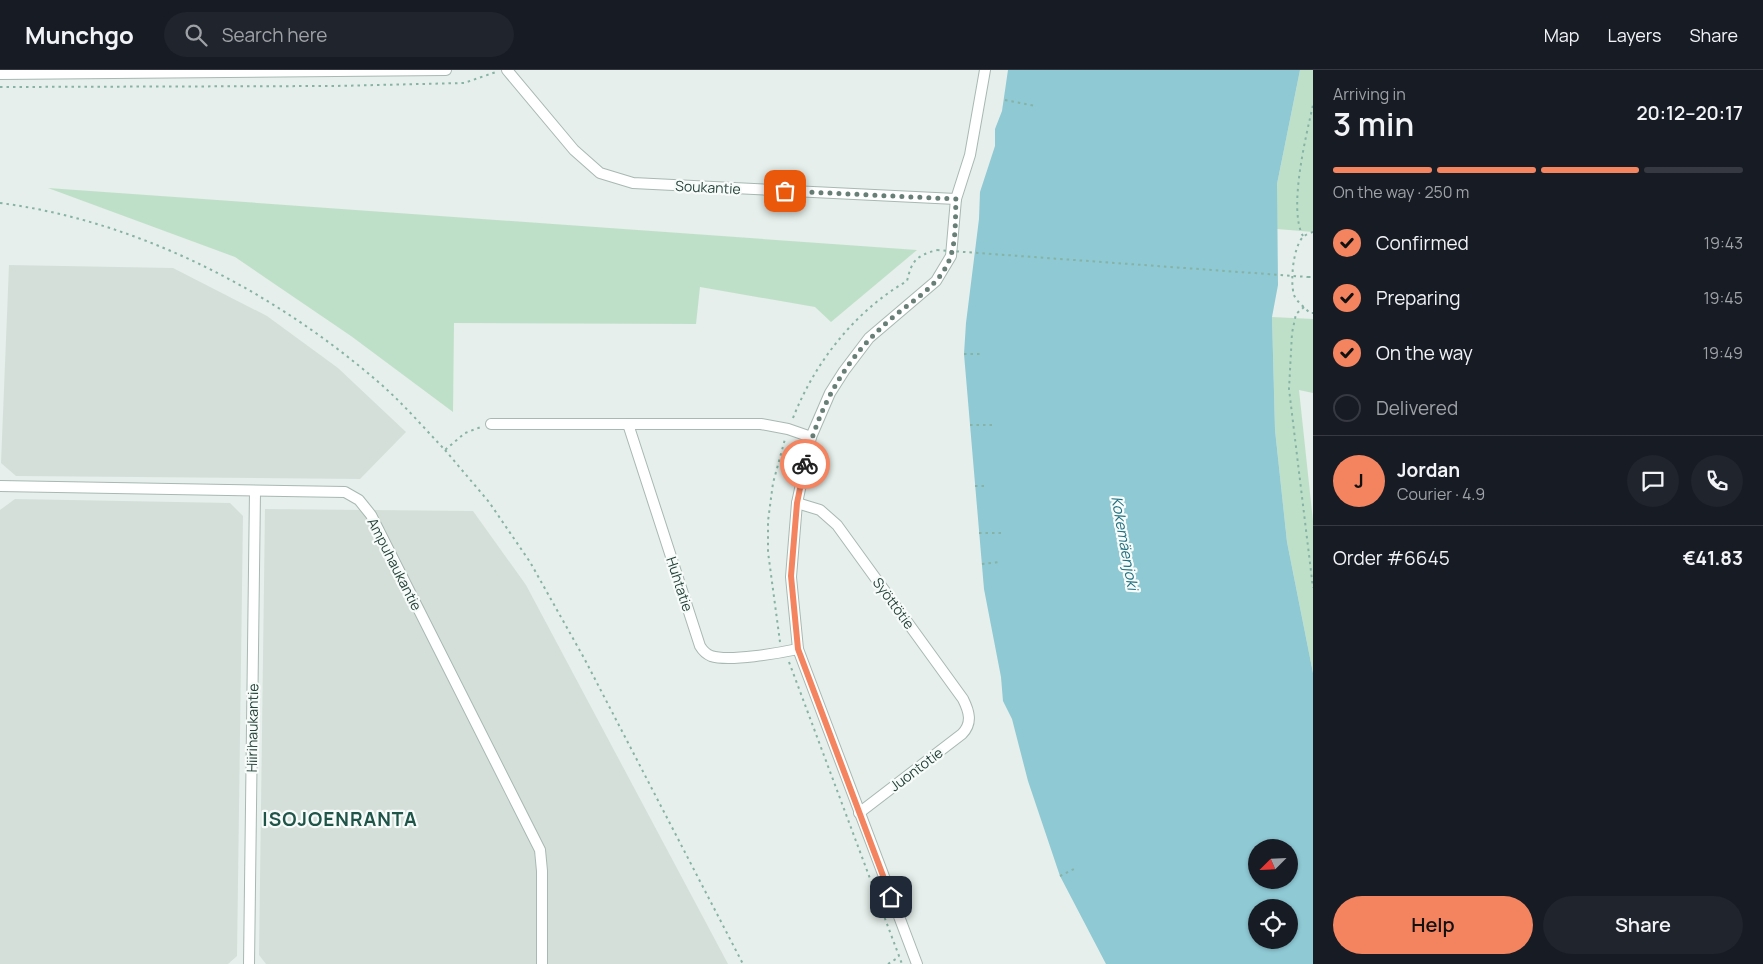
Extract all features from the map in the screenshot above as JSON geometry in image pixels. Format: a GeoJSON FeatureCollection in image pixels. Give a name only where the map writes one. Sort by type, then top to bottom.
{"type":"FeatureCollection","features":[{"type":"Feature","properties":{"kind":"street"},"geometry":{"type":"LineString","coordinates":[[0,74],[446,70]]}},
{"type":"Feature","properties":{"kind":"street","name":"Soukantie"},"geometry":{"type":"LineString","coordinates":[[507,70],[574,150],[600,173],[633,183],[956,199]]}},
{"type":"Feature","properties":{"kind":"street"},"geometry":{"type":"LineString","coordinates":[[917,964],[798,649],[791,576],[797,503],[811,437],[830,393],[869,338],[921,296],[946,267],[951,256],[956,199],[970,156],[985,70]]}},
{"type":"Feature","properties":{"kind":"street"},"geometry":{"type":"LineString","coordinates":[[491,424],[761,424],[788,429],[811,437]]}},
{"type":"Feature","properties":{"kind":"street","name":"Huhtatie"},"geometry":{"type":"LineString","coordinates":[[628,424],[700,646],[706,654],[714,657],[764,656],[798,649]]}},
{"type":"Feature","properties":{"kind":"street","name":"Ampuhaukantie"},"geometry":{"type":"LineString","coordinates":[[0,486],[345,492],[359,500],[370,515],[540,850],[542,871],[542,964]]}},
{"type":"Feature","properties":{"kind":"street","name":"Hiirihaukantie"},"geometry":{"type":"LineString","coordinates":[[249,964],[255,491]]}},
{"type":"Feature","properties":{"kind":"street","name":"Syöttötie"},"geometry":{"type":"LineString","coordinates":[[797,503],[820,510],[837,525],[963,699],[969,711],[969,722]]}},
{"type":"Feature","properties":{"kind":"street","name":"Juontotie"},"geometry":{"type":"LineString","coordinates":[[859,813],[962,734],[967,729],[969,722]]}},
{"type":"Feature","properties":{"kind":"path"},"geometry":{"type":"LineString","coordinates":[[0,87],[325,86],[464,83],[502,70]]}},
{"type":"Feature","properties":{"kind":"path"},"geometry":{"type":"LineString","coordinates":[[1005,100],[1036,106]]}},
{"type":"Feature","properties":{"kind":"path"},"geometry":{"type":"LineString","coordinates":[[1303,236],[1298,227],[1298,195],[1302,153],[1313,105]]}},
{"type":"Feature","properties":{"kind":"path"},"geometry":{"type":"LineString","coordinates":[[0,203],[27,207],[106,226],[159,246],[226,279],[293,316],[378,381],[445,450],[489,502],[530,562],[584,658],[743,964]]}},
{"type":"Feature","properties":{"kind":"path"},"geometry":{"type":"LineString","coordinates":[[1313,232],[1303,236],[1295,249],[1293,284],[1294,293],[1304,308],[1313,313]]}},
{"type":"Feature","properties":{"kind":"path"},"geometry":{"type":"LineString","coordinates":[[902,964],[794,672],[783,652],[778,634],[768,552],[768,521],[773,483],[788,429],[801,398],[825,357],[856,320],[889,292],[907,281],[911,265],[922,255],[937,250],[1313,277]]}},
{"type":"Feature","properties":{"kind":"path"},"geometry":{"type":"LineString","coordinates":[[1304,308],[1296,314],[1292,333],[1289,389],[1313,588]]}},
{"type":"Feature","properties":{"kind":"path"},"geometry":{"type":"LineString","coordinates":[[964,354],[981,354]]}},
{"type":"Feature","properties":{"kind":"path"},"geometry":{"type":"LineString","coordinates":[[445,450],[465,433],[491,424]]}},
{"type":"Feature","properties":{"kind":"path"},"geometry":{"type":"LineString","coordinates":[[970,425],[993,425]]}},
{"type":"Feature","properties":{"kind":"path"},"geometry":{"type":"LineString","coordinates":[[975,486],[986,486]]}},
{"type":"Feature","properties":{"kind":"path"},"geometry":{"type":"LineString","coordinates":[[979,533],[1002,533]]}},
{"type":"Feature","properties":{"kind":"path"},"geometry":{"type":"LineString","coordinates":[[982,564],[1000,562]]}},
{"type":"Feature","properties":{"kind":"path"},"geometry":{"type":"LineString","coordinates":[[1060,876],[1074,869]]}},
{"type":"Feature","properties":{"kind":"path"},"geometry":{"type":"LineString","coordinates":[[888,964],[899,957]]}},
{"type":"Feature","properties":{"kind":"shaded area"},"geometry":{"type":"Polygon","coordinates":[[[9,265],[173,268],[267,316],[338,368],[406,432],[360,479],[16,476],[1,463],[9,265]]]}},
{"type":"Feature","properties":{"kind":"shaded area"},"geometry":{"type":"Polygon","coordinates":[[[15,499],[230,503],[243,516],[237,956],[228,964],[0,964],[0,510],[15,499]]]}},
{"type":"Feature","properties":{"kind":"shaded area"},"geometry":{"type":"Polygon","coordinates":[[[265,509],[473,511],[526,585],[728,964],[266,964],[259,955],[265,509]]]}},
{"type":"Feature","properties":{"kind":"green space"},"geometry":{"type":"Polygon","coordinates":[[[1300,70],[1313,70],[1313,232],[1277,229],[1277,184],[1300,70]]]}},
{"type":"Feature","properties":{"kind":"green space"},"geometry":{"type":"Polygon","coordinates":[[[48,188],[917,250],[831,322],[815,307],[700,287],[696,324],[454,323],[453,412],[351,336],[235,257],[48,188]]]}},
{"type":"Feature","properties":{"kind":"green space"},"geometry":{"type":"Polygon","coordinates":[[[1272,317],[1313,319],[1313,393],[1299,390],[1313,521],[1313,673],[1287,542],[1275,430],[1272,317]]]}},
{"type":"Feature","properties":{"kind":"water","name":"Kokemäenjoki"},"geometry":{"type":"Polygon","coordinates":[[[1008,70],[1300,70],[1277,184],[1278,285],[1272,317],[1275,430],[1287,542],[1313,673],[1313,964],[1106,964],[1060,876],[1028,781],[1012,719],[1003,701],[1001,677],[984,589],[964,354],[979,219],[980,192],[995,146],[995,129],[1002,111],[1008,70]]]}},
{"type":"Feature","properties":{"kind":"way so far"},"geometry":{"type":"LineString","coordinates":[[785,191],[956,199],[954,236],[951,256],[946,267],[936,282],[921,296],[869,338],[844,371],[830,393],[811,437],[805,464]]}},
{"type":"Feature","properties":{"kind":"district","name":"ISOJOENRANTA"},"geometry":{"type":"Point","coordinates":[340,819]}},
{"type":"Feature","properties":{"kind":"route"},"geometry":{"type":"LineString","coordinates":[[805,464],[797,503],[791,576],[798,649],[891,897]]}}]}
